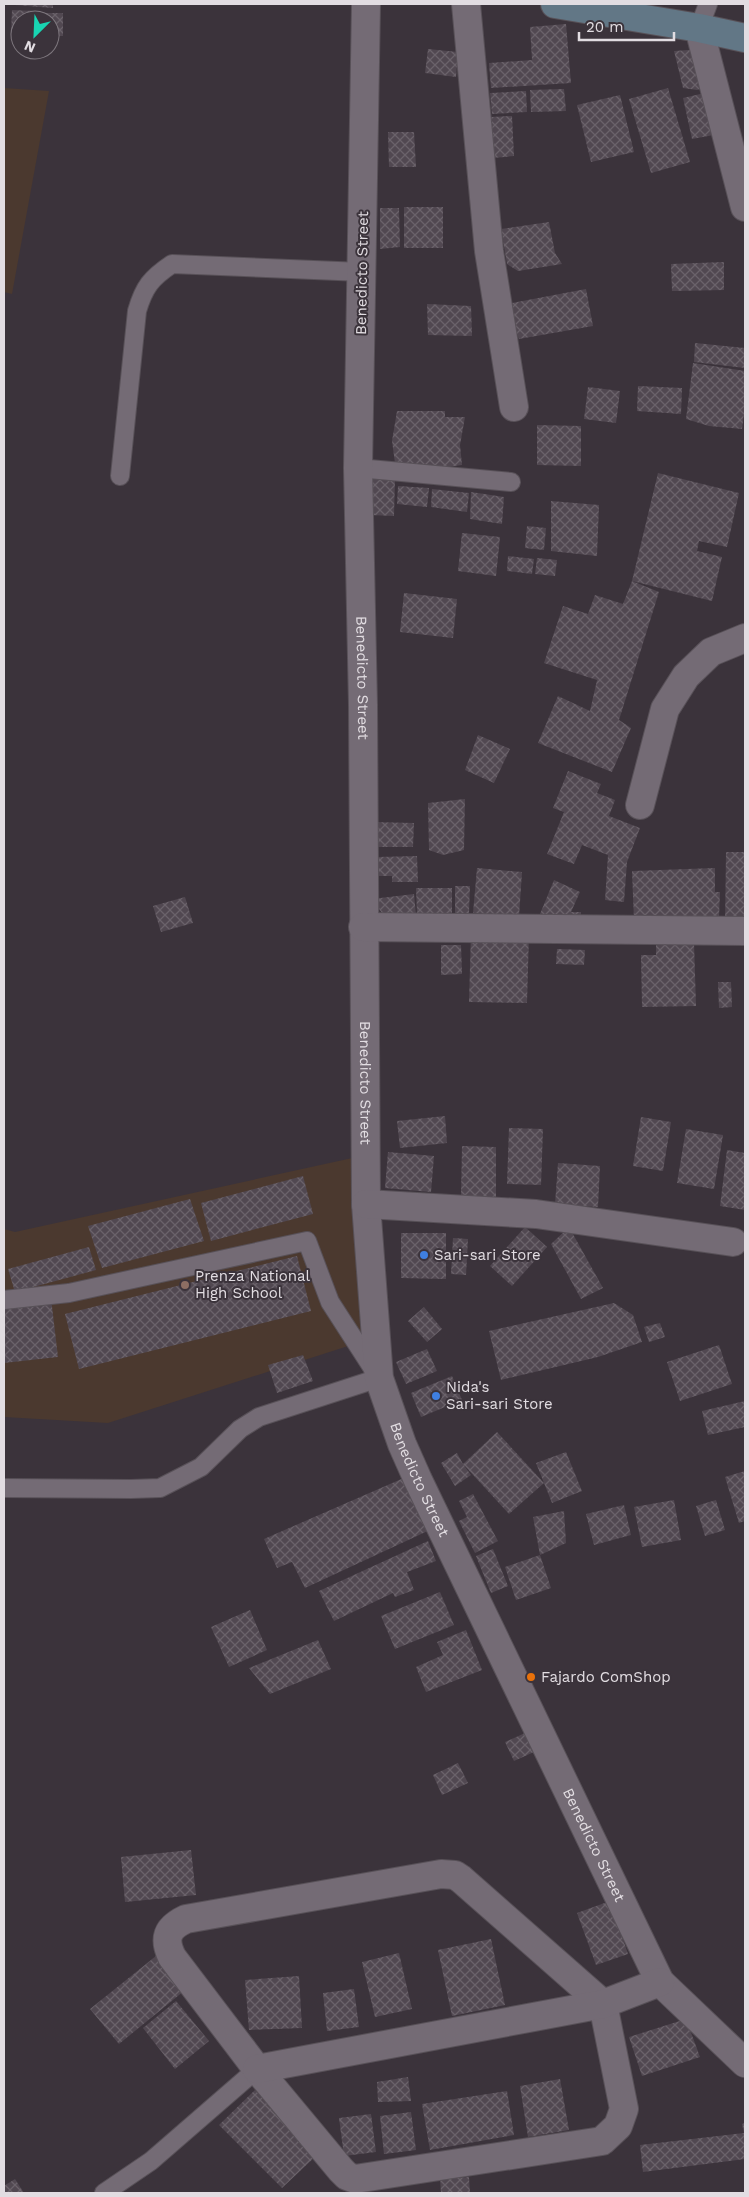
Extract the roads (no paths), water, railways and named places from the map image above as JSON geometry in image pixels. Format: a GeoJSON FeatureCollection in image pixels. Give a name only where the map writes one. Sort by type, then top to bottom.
{"type":"FeatureCollection","features":[{"type":"Feature","properties":{"kind":"main road"},"geometry":{"type":"LineString","coordinates":[[555,4],[704,16],[745,38]]}},
{"type":"Feature","properties":{"kind":"street","name":"Benedicto Street"},"geometry":{"type":"LineString","coordinates":[[366,4],[358,468],[363,705],[366,1204],[379,1378],[402,1444],[418,1480],[660,1982],[745,2063]]}},
{"type":"Feature","properties":{"kind":"street"},"geometry":{"type":"LineString","coordinates":[[466,4],[489,251],[514,407]]}},
{"type":"Feature","properties":{"kind":"street"},"geometry":{"type":"LineString","coordinates":[[704,16],[745,207]]}},
{"type":"Feature","properties":{"kind":"street"},"geometry":{"type":"LineString","coordinates":[[640,805],[666,709],[686,676],[711,652],[745,638]]}},
{"type":"Feature","properties":{"kind":"street"},"geometry":{"type":"LineString","coordinates":[[363,927],[745,931]]}},
{"type":"Feature","properties":{"kind":"street"},"geometry":{"type":"LineString","coordinates":[[366,1204],[536,1214],[733,1242]]}},
{"type":"Feature","properties":{"kind":"street"},"geometry":{"type":"LineString","coordinates":[[448,1874],[461,1879],[603,2004],[624,2108],[618,2126],[602,2140],[355,2179],[341,2170],[257,2068],[172,1957],[166,1946],[168,1934],[174,1924],[186,1919],[448,1874]]}},
{"type":"Feature","properties":{"kind":"street"},"geometry":{"type":"LineString","coordinates":[[257,2068],[603,2004],[660,1982]]}},
{"type":"Feature","properties":{"kind":"lane"},"geometry":{"type":"LineString","coordinates":[[120,476],[137,312],[143,292],[155,276],[172,264],[362,272]]}},
{"type":"Feature","properties":{"kind":"lane"},"geometry":{"type":"LineString","coordinates":[[358,468],[511,482]]}},
{"type":"Feature","properties":{"kind":"lane"},"geometry":{"type":"LineString","coordinates":[[4,1300],[69,1293],[308,1241],[330,1302],[379,1378],[259,1417],[240,1429],[201,1468],[160,1488],[4,1488]]}},
{"type":"Feature","properties":{"kind":"lane"},"geometry":{"type":"LineString","coordinates":[[104,2193],[150,2161],[257,2068]]}},
{"type":"Feature","properties":{"kind":"place","name":"Sari-sari Store"},"geometry":{"type":"Point","coordinates":[424,1255]}},
{"type":"Feature","properties":{"kind":"place","name":"Prenza National High School"},"geometry":{"type":"Point","coordinates":[185,1285]}},
{"type":"Feature","properties":{"kind":"place","name":"Nida's Sari-sari Store"},"geometry":{"type":"Point","coordinates":[436,1396]}},
{"type":"Feature","properties":{"kind":"place","name":"Fajardo ComShop"},"geometry":{"type":"Point","coordinates":[531,1677]}}]}
